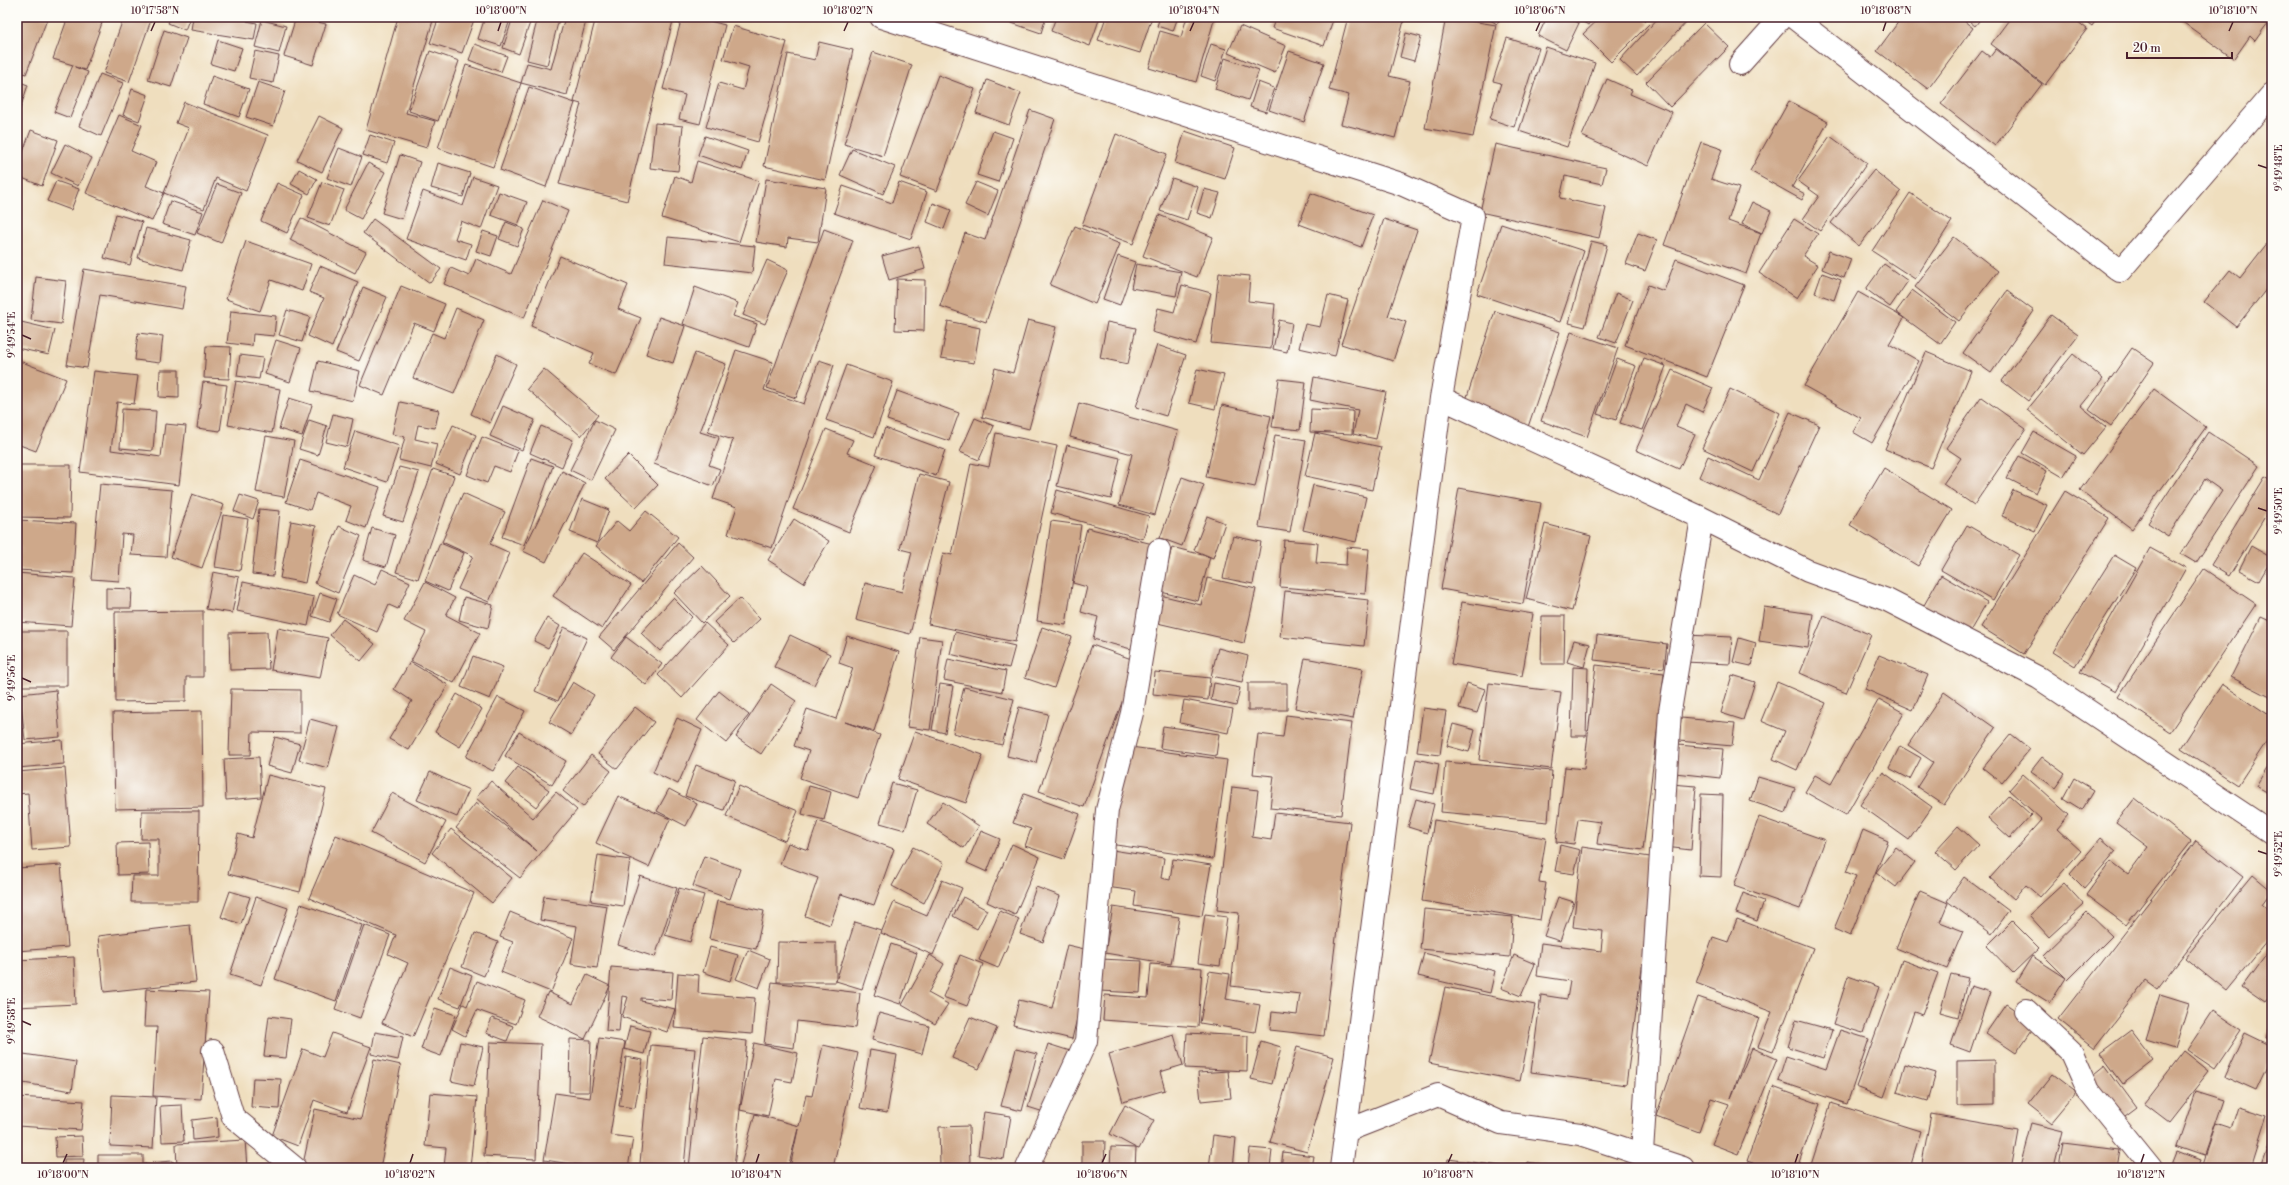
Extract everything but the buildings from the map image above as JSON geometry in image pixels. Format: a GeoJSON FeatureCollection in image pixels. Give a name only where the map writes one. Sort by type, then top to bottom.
{"type":"FeatureCollection","features":[{"type":"Feature","properties":{"kind":"street"},"geometry":{"type":"LineString","coordinates":[[881,17],[1401,184],[1473,216],[1441,398],[1341,1168]]}},
{"type":"Feature","properties":{"kind":"street"},"geometry":{"type":"LineString","coordinates":[[1740,64],[1782,17]]}},
{"type":"Feature","properties":{"kind":"street"},"geometry":{"type":"LineString","coordinates":[[1793,17],[2120,271],[2272,94]]}},
{"type":"Feature","properties":{"kind":"street"},"geometry":{"type":"LineString","coordinates":[[1441,398],[1702,518],[1808,571],[1887,600],[2039,678],[2272,833]]}},
{"type":"Feature","properties":{"kind":"street"},"geometry":{"type":"LineString","coordinates":[[1642,1153],[1670,711],[1702,518]]}},
{"type":"Feature","properties":{"kind":"street"},"geometry":{"type":"LineString","coordinates":[[1027,1168],[1086,1042],[1107,810],[1132,713],[1159,550]]}},
{"type":"Feature","properties":{"kind":"street"},"geometry":{"type":"LineString","coordinates":[[2026,1010],[2071,1052],[2088,1090],[2151,1168]]}},
{"type":"Feature","properties":{"kind":"street"},"geometry":{"type":"LineString","coordinates":[[213,1051],[233,1116],[295,1168]]}},
{"type":"Feature","properties":{"kind":"street"},"geometry":{"type":"LineString","coordinates":[[1346,1131],[1438,1095],[1501,1123],[1580,1134],[1642,1153],[1683,1168]]}}]}
